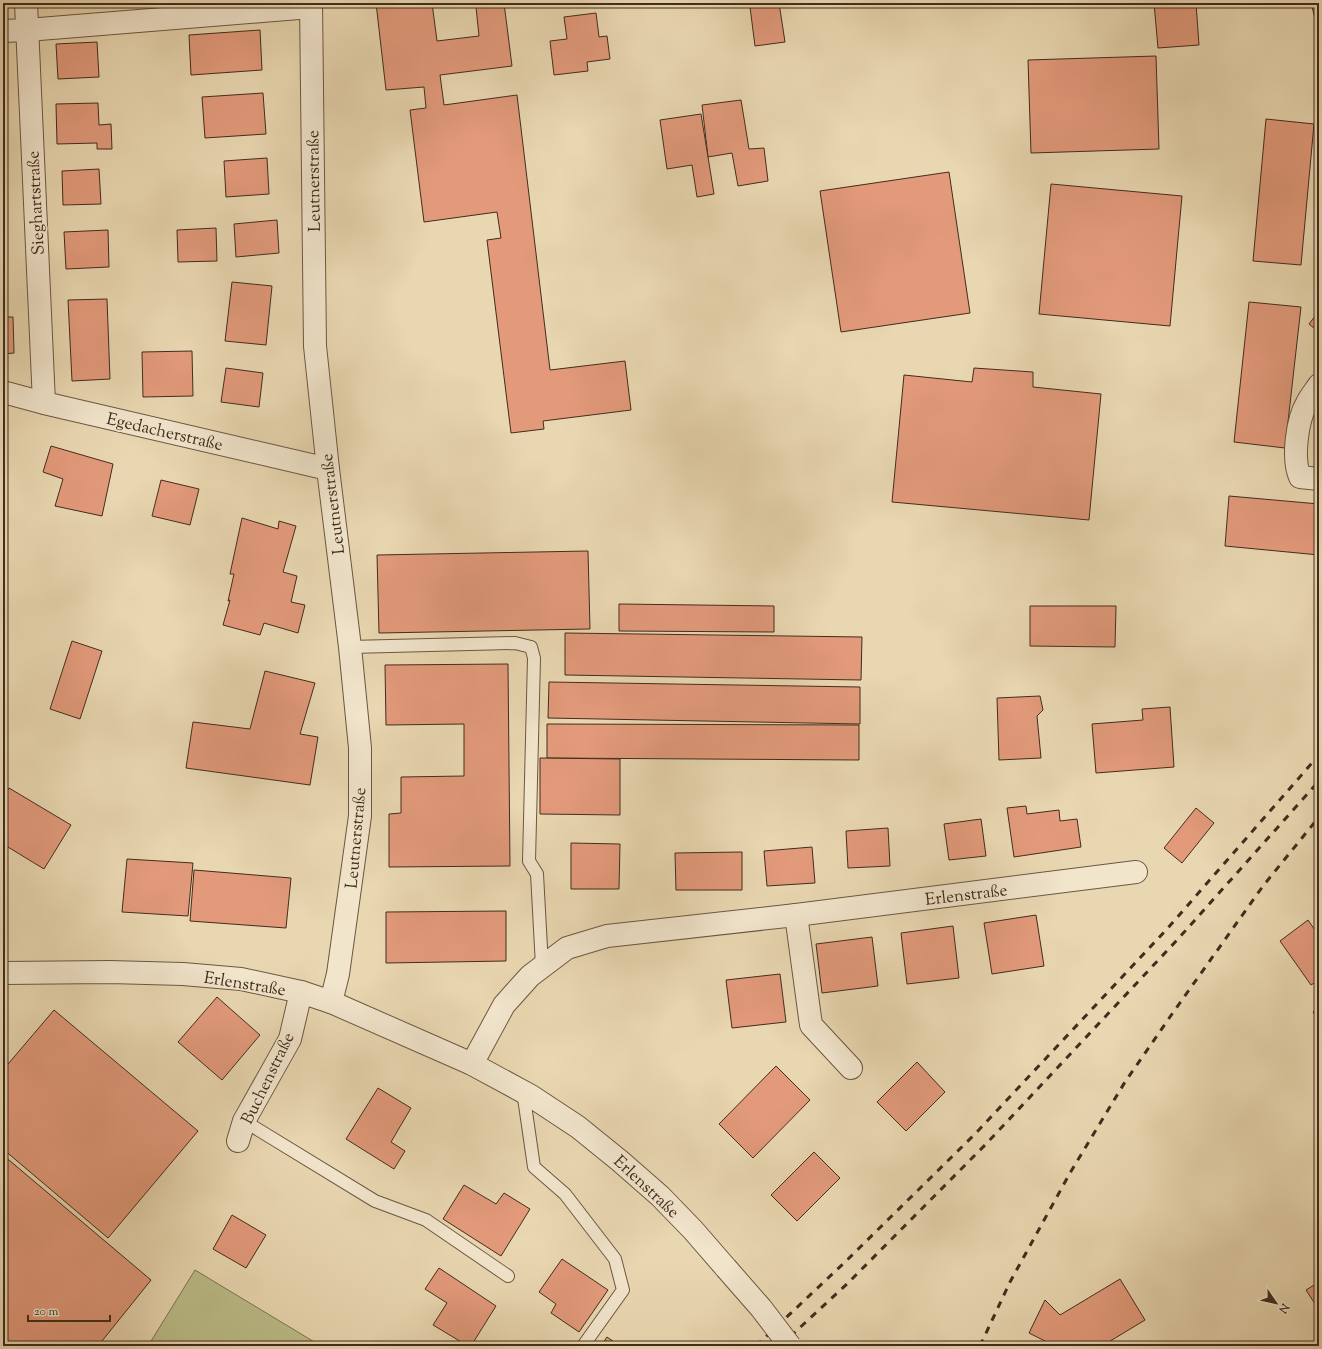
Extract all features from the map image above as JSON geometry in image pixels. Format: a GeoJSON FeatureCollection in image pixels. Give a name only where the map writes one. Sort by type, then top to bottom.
{"type":"FeatureCollection","features":[{"type":"Feature","properties":{"kind":"street","name":"Sieghartstraße"},"geometry":{"type":"LineString","coordinates":[[26,3],[44,403]]}},
{"type":"Feature","properties":{"kind":"street"},"geometry":{"type":"LineString","coordinates":[[3,30],[27,30],[311,5]]}},
{"type":"Feature","properties":{"kind":"street","name":"Leutnerstraße"},"geometry":{"type":"LineString","coordinates":[[311,5],[315,346],[328,469],[350,647],[360,748],[360,816],[338,974],[331,1002]]}},
{"type":"Feature","properties":{"kind":"street"},"geometry":{"type":"LineString","coordinates":[[1319,385],[1306,404],[1300,422],[1297,451],[1298,471],[1300,477],[1319,478]]}},
{"type":"Feature","properties":{"kind":"street","name":"Egedacherstraße"},"geometry":{"type":"LineString","coordinates":[[3,392],[44,403],[328,469]]}},
{"type":"Feature","properties":{"kind":"street","name":"Erlenstraße"},"geometry":{"type":"LineString","coordinates":[[472,1064],[504,1005],[530,976],[567,948],[607,936],[796,915],[1136,872]]}},
{"type":"Feature","properties":{"kind":"street"},"geometry":{"type":"LineString","coordinates":[[796,915],[811,1024],[851,1068]]}},
{"type":"Feature","properties":{"kind":"street","name":"Erlenstraße"},"geometry":{"type":"LineString","coordinates":[[3,973],[110,972],[183,974],[241,979],[300,992],[331,1002],[472,1064],[523,1091],[578,1126],[620,1160],[660,1196],[688,1225],[761,1308],[790,1346]]}},
{"type":"Feature","properties":{"kind":"street","name":"Buchenstraße"},"geometry":{"type":"LineString","coordinates":[[241,1131],[290,1039],[300,992]]}},
{"type":"Feature","properties":{"kind":"lane"},"geometry":{"type":"LineString","coordinates":[[350,647],[515,643],[531,647],[534,658],[529,861],[537,874],[542,966]]}},
{"type":"Feature","properties":{"kind":"lane"},"geometry":{"type":"LineString","coordinates":[[523,1091],[534,1167],[565,1194],[615,1259],[623,1290],[583,1346]]}},
{"type":"Feature","properties":{"kind":"lane"},"geometry":{"type":"LineString","coordinates":[[241,1131],[375,1201],[426,1220],[508,1276]]}},
{"type":"Feature","properties":{"kind":"green space"},"geometry":{"type":"Polygon","coordinates":[[[195,1270],[321,1346],[148,1346],[195,1270]]]}},
{"type":"Feature","properties":{"kind":"building"},"geometry":{"type":"Polygon","coordinates":[[[376,3],[432,3],[437,41],[479,36],[476,7],[504,3],[512,66],[440,75],[444,105],[517,95],[550,370],[625,361],[631,410],[543,421],[544,429],[511,433],[487,240],[501,238],[497,212],[424,222],[410,110],[426,108],[424,87],[386,90],[376,3]]]}},
{"type":"Feature","properties":{"kind":"building"},"geometry":{"type":"Polygon","coordinates":[[[779,3],[785,42],[755,46],[750,7],[779,3]]]}},
{"type":"Feature","properties":{"kind":"building"},"geometry":{"type":"Polygon","coordinates":[[[1154,3],[1196,3],[1199,45],[1158,48],[1154,3]]]}},
{"type":"Feature","properties":{"kind":"building"},"geometry":{"type":"Polygon","coordinates":[[[1311,3],[1319,3],[1319,34],[1311,3]]]}},
{"type":"Feature","properties":{"kind":"building"},"geometry":{"type":"Polygon","coordinates":[[[596,13],[599,37],[607,36],[610,59],[587,62],[588,71],[554,75],[550,41],[567,39],[564,17],[596,13]]]}},
{"type":"Feature","properties":{"kind":"building"},"geometry":{"type":"Polygon","coordinates":[[[260,30],[262,70],[191,75],[189,35],[260,30]]]}},
{"type":"Feature","properties":{"kind":"building"},"geometry":{"type":"Polygon","coordinates":[[[97,42],[99,77],[58,79],[56,44],[97,42]]]}},
{"type":"Feature","properties":{"kind":"building"},"geometry":{"type":"Polygon","coordinates":[[[1156,56],[1159,149],[1031,153],[1028,60],[1156,56]]]}},
{"type":"Feature","properties":{"kind":"building"},"geometry":{"type":"Polygon","coordinates":[[[263,93],[266,134],[205,138],[202,97],[263,93]]]}},
{"type":"Feature","properties":{"kind":"building"},"geometry":{"type":"Polygon","coordinates":[[[741,100],[749,149],[764,148],[768,181],[738,186],[732,153],[708,157],[702,105],[741,100]]]}},
{"type":"Feature","properties":{"kind":"building"},"geometry":{"type":"Polygon","coordinates":[[[98,103],[99,125],[111,124],[112,149],[97,149],[97,143],[57,144],[56,104],[98,103]]]}},
{"type":"Feature","properties":{"kind":"building"},"geometry":{"type":"Polygon","coordinates":[[[4,113],[6,146],[3,146],[4,113]]]}},
{"type":"Feature","properties":{"kind":"building"},"geometry":{"type":"Polygon","coordinates":[[[701,114],[714,194],[697,197],[692,165],[667,169],[660,120],[701,114]]]}},
{"type":"Feature","properties":{"kind":"building"},"geometry":{"type":"Polygon","coordinates":[[[1266,119],[1314,124],[1301,265],[1253,261],[1266,119]]]}},
{"type":"Feature","properties":{"kind":"building"},"geometry":{"type":"Polygon","coordinates":[[[267,158],[269,194],[226,197],[224,161],[267,158]]]}},
{"type":"Feature","properties":{"kind":"building"},"geometry":{"type":"Polygon","coordinates":[[[99,169],[101,204],[63,205],[62,171],[99,169]]]}},
{"type":"Feature","properties":{"kind":"building"},"geometry":{"type":"Polygon","coordinates":[[[949,172],[970,313],[841,332],[820,191],[949,172]]]}},
{"type":"Feature","properties":{"kind":"building"},"geometry":{"type":"Polygon","coordinates":[[[1051,184],[1182,196],[1170,326],[1039,314],[1051,184]]]}},
{"type":"Feature","properties":{"kind":"building"},"geometry":{"type":"Polygon","coordinates":[[[3,185],[6,185],[7,224],[3,224],[3,185]]]}},
{"type":"Feature","properties":{"kind":"building"},"geometry":{"type":"Polygon","coordinates":[[[277,220],[279,253],[236,257],[234,224],[277,220]]]}},
{"type":"Feature","properties":{"kind":"building"},"geometry":{"type":"Polygon","coordinates":[[[216,228],[217,261],[178,262],[177,230],[216,228]]]}},
{"type":"Feature","properties":{"kind":"building"},"geometry":{"type":"Polygon","coordinates":[[[108,230],[109,267],[66,269],[64,232],[108,230]]]}},
{"type":"Feature","properties":{"kind":"building"},"geometry":{"type":"Polygon","coordinates":[[[232,282],[272,286],[266,345],[225,341],[232,282]]]}},
{"type":"Feature","properties":{"kind":"building"},"geometry":{"type":"Polygon","coordinates":[[[107,299],[110,379],[72,381],[68,300],[107,299]]]}},
{"type":"Feature","properties":{"kind":"building"},"geometry":{"type":"Polygon","coordinates":[[[1249,302],[1301,307],[1285,448],[1234,442],[1249,302]]]}},
{"type":"Feature","properties":{"kind":"building"},"geometry":{"type":"Polygon","coordinates":[[[1319,311],[1319,332],[1309,324],[1319,311]]]}},
{"type":"Feature","properties":{"kind":"building"},"geometry":{"type":"Polygon","coordinates":[[[3,317],[13,317],[14,353],[3,354],[3,317]]]}},
{"type":"Feature","properties":{"kind":"building"},"geometry":{"type":"Polygon","coordinates":[[[192,351],[193,396],[143,397],[142,352],[192,351]]]}},
{"type":"Feature","properties":{"kind":"building"},"geometry":{"type":"Polygon","coordinates":[[[226,368],[263,373],[259,407],[221,402],[226,368]]]}},
{"type":"Feature","properties":{"kind":"building"},"geometry":{"type":"Polygon","coordinates":[[[974,368],[1033,372],[1033,387],[1101,394],[1089,520],[892,502],[904,375],[972,382],[974,368]]]}},
{"type":"Feature","properties":{"kind":"building"},"geometry":{"type":"Polygon","coordinates":[[[51,446],[113,464],[102,516],[55,506],[63,479],[43,472],[51,446]]]}},
{"type":"Feature","properties":{"kind":"building"},"geometry":{"type":"Polygon","coordinates":[[[161,480],[199,489],[190,525],[152,516],[161,480]]]}},
{"type":"Feature","properties":{"kind":"building"},"geometry":{"type":"Polygon","coordinates":[[[1229,496],[1319,504],[1319,555],[1225,546],[1229,496]]]}},
{"type":"Feature","properties":{"kind":"building"},"geometry":{"type":"Polygon","coordinates":[[[242,518],[278,529],[279,521],[296,526],[283,572],[297,576],[291,602],[305,605],[298,633],[264,623],[260,635],[223,625],[230,600],[228,601],[234,574],[230,574],[242,518]]]}},
{"type":"Feature","properties":{"kind":"building"},"geometry":{"type":"Polygon","coordinates":[[[588,551],[590,629],[379,633],[377,555],[588,551]]]}},
{"type":"Feature","properties":{"kind":"building"},"geometry":{"type":"Polygon","coordinates":[[[619,604],[774,606],[774,632],[619,631],[619,604]]]}},
{"type":"Feature","properties":{"kind":"building"},"geometry":{"type":"Polygon","coordinates":[[[1030,606],[1116,606],[1115,647],[1030,646],[1030,606]]]}},
{"type":"Feature","properties":{"kind":"building"},"geometry":{"type":"Polygon","coordinates":[[[565,633],[862,637],[861,680],[565,675],[565,633]]]}},
{"type":"Feature","properties":{"kind":"building"},"geometry":{"type":"Polygon","coordinates":[[[72,641],[102,651],[80,719],[50,709],[72,641]]]}},
{"type":"Feature","properties":{"kind":"building"},"geometry":{"type":"Polygon","coordinates":[[[508,664],[510,866],[389,867],[389,814],[401,813],[401,777],[464,776],[464,724],[386,725],[385,665],[508,664]]]}},
{"type":"Feature","properties":{"kind":"building"},"geometry":{"type":"Polygon","coordinates":[[[265,671],[315,683],[300,734],[318,737],[310,785],[186,768],[193,722],[250,729],[265,671]]]}},
{"type":"Feature","properties":{"kind":"building"},"geometry":{"type":"Polygon","coordinates":[[[549,682],[860,687],[860,724],[548,718],[549,682]]]}},
{"type":"Feature","properties":{"kind":"building"},"geometry":{"type":"Polygon","coordinates":[[[1040,696],[1043,710],[1037,716],[1041,758],[999,760],[997,698],[1040,696]]]}},
{"type":"Feature","properties":{"kind":"building"},"geometry":{"type":"Polygon","coordinates":[[[1170,707],[1174,767],[1096,773],[1092,724],[1143,720],[1142,709],[1170,707]]]}},
{"type":"Feature","properties":{"kind":"building"},"geometry":{"type":"Polygon","coordinates":[[[547,724],[859,725],[859,760],[547,758],[547,724]]]}},
{"type":"Feature","properties":{"kind":"building"},"geometry":{"type":"Polygon","coordinates":[[[540,758],[620,759],[620,815],[540,814],[540,758]]]}},
{"type":"Feature","properties":{"kind":"building"},"geometry":{"type":"Polygon","coordinates":[[[9,788],[71,825],[44,869],[3,844],[3,798],[9,788]]]}},
{"type":"Feature","properties":{"kind":"building"},"geometry":{"type":"Polygon","coordinates":[[[1026,806],[1027,814],[1059,810],[1060,821],[1077,819],[1081,847],[1014,857],[1007,808],[1026,806]]]}},
{"type":"Feature","properties":{"kind":"building"},"geometry":{"type":"Polygon","coordinates":[[[1196,808],[1214,823],[1182,863],[1164,848],[1196,808]]]}},
{"type":"Feature","properties":{"kind":"building"},"geometry":{"type":"Polygon","coordinates":[[[981,819],[986,856],[949,860],[944,824],[981,819]]]}},
{"type":"Feature","properties":{"kind":"building"},"geometry":{"type":"Polygon","coordinates":[[[888,828],[890,866],[848,868],[846,831],[888,828]]]}},
{"type":"Feature","properties":{"kind":"building"},"geometry":{"type":"Polygon","coordinates":[[[571,843],[620,844],[619,889],[571,889],[571,843]]]}},
{"type":"Feature","properties":{"kind":"building"},"geometry":{"type":"Polygon","coordinates":[[[812,847],[815,883],[767,886],[764,851],[812,847]]]}},
{"type":"Feature","properties":{"kind":"building"},"geometry":{"type":"Polygon","coordinates":[[[742,852],[742,890],[676,890],[675,853],[742,852]]]}},
{"type":"Feature","properties":{"kind":"building"},"geometry":{"type":"Polygon","coordinates":[[[127,859],[193,863],[188,916],[122,912],[127,859]]]}},
{"type":"Feature","properties":{"kind":"building"},"geometry":{"type":"Polygon","coordinates":[[[194,870],[291,878],[286,928],[190,921],[194,870]]]}},
{"type":"Feature","properties":{"kind":"building"},"geometry":{"type":"Polygon","coordinates":[[[506,911],[506,961],[386,963],[386,912],[506,911]]]}},
{"type":"Feature","properties":{"kind":"building"},"geometry":{"type":"Polygon","coordinates":[[[1036,915],[1044,966],[992,974],[984,923],[1036,915]]]}},
{"type":"Feature","properties":{"kind":"building"},"geometry":{"type":"Polygon","coordinates":[[[1308,920],[1319,936],[1319,980],[1311,985],[1280,941],[1308,920]]]}},
{"type":"Feature","properties":{"kind":"building"},"geometry":{"type":"Polygon","coordinates":[[[953,926],[959,978],[907,984],[901,933],[953,926]]]}},
{"type":"Feature","properties":{"kind":"building"},"geometry":{"type":"Polygon","coordinates":[[[872,937],[878,986],[822,993],[816,944],[872,937]]]}},
{"type":"Feature","properties":{"kind":"building"},"geometry":{"type":"Polygon","coordinates":[[[780,974],[786,1022],[732,1028],[726,980],[780,974]]]}},
{"type":"Feature","properties":{"kind":"building"},"geometry":{"type":"Polygon","coordinates":[[[217,997],[260,1035],[222,1080],[178,1042],[217,997]]]}},
{"type":"Feature","properties":{"kind":"building"},"geometry":{"type":"Polygon","coordinates":[[[1319,1008],[1319,1021],[1313,1012],[1319,1008]]]}},
{"type":"Feature","properties":{"kind":"building"},"geometry":{"type":"Polygon","coordinates":[[[54,1010],[198,1131],[108,1238],[3,1149],[3,1070],[54,1010]]]}},
{"type":"Feature","properties":{"kind":"building"},"geometry":{"type":"Polygon","coordinates":[[[917,1062],[945,1092],[906,1131],[877,1102],[917,1062]]]}},
{"type":"Feature","properties":{"kind":"building"},"geometry":{"type":"Polygon","coordinates":[[[776,1066],[810,1100],[753,1158],[719,1124],[776,1066]]]}},
{"type":"Feature","properties":{"kind":"building"},"geometry":{"type":"Polygon","coordinates":[[[378,1088],[411,1108],[391,1142],[405,1151],[394,1169],[346,1139],[378,1088]]]}},
{"type":"Feature","properties":{"kind":"building"},"geometry":{"type":"Polygon","coordinates":[[[814,1152],[840,1178],[797,1221],[771,1195],[814,1152]]]}},
{"type":"Feature","properties":{"kind":"building"},"geometry":{"type":"Polygon","coordinates":[[[3,1155],[151,1280],[98,1346],[3,1346],[3,1155]]]}},
{"type":"Feature","properties":{"kind":"building"},"geometry":{"type":"Polygon","coordinates":[[[464,1185],[496,1204],[504,1193],[530,1209],[501,1256],[443,1219],[464,1185]]]}},
{"type":"Feature","properties":{"kind":"building"},"geometry":{"type":"Polygon","coordinates":[[[232,1215],[266,1235],[246,1268],[213,1249],[232,1215]]]}},
{"type":"Feature","properties":{"kind":"building"},"geometry":{"type":"Polygon","coordinates":[[[562,1259],[608,1290],[579,1332],[551,1313],[556,1304],[539,1292],[562,1259]]]}},
{"type":"Feature","properties":{"kind":"building"},"geometry":{"type":"Polygon","coordinates":[[[439,1268],[496,1306],[471,1346],[468,1346],[433,1325],[447,1303],[425,1289],[439,1268]]]}},
{"type":"Feature","properties":{"kind":"building"},"geometry":{"type":"Polygon","coordinates":[[[1120,1279],[1145,1320],[1102,1346],[1055,1346],[1029,1333],[1045,1300],[1060,1315],[1120,1279]]]}},
{"type":"Feature","properties":{"kind":"building"},"geometry":{"type":"Polygon","coordinates":[[[1319,1282],[1319,1310],[1306,1290],[1319,1282]]]}},
{"type":"Feature","properties":{"kind":"building"},"geometry":{"type":"Polygon","coordinates":[[[607,1337],[620,1346],[601,1346],[607,1337]]]}},
{"type":"Feature","properties":{"kind":"railway"},"geometry":{"type":"LineString","coordinates":[[756,1346],[844,1263],[975,1134],[1167,929],[1319,755]]}},
{"type":"Feature","properties":{"kind":"railway"},"geometry":{"type":"LineString","coordinates":[[780,1346],[847,1284],[986,1144],[1178,939],[1319,781]]}},
{"type":"Feature","properties":{"kind":"railway"},"geometry":{"type":"LineString","coordinates":[[980,1346],[1010,1282],[1070,1173],[1125,1082],[1263,886],[1319,817]]}}]}
